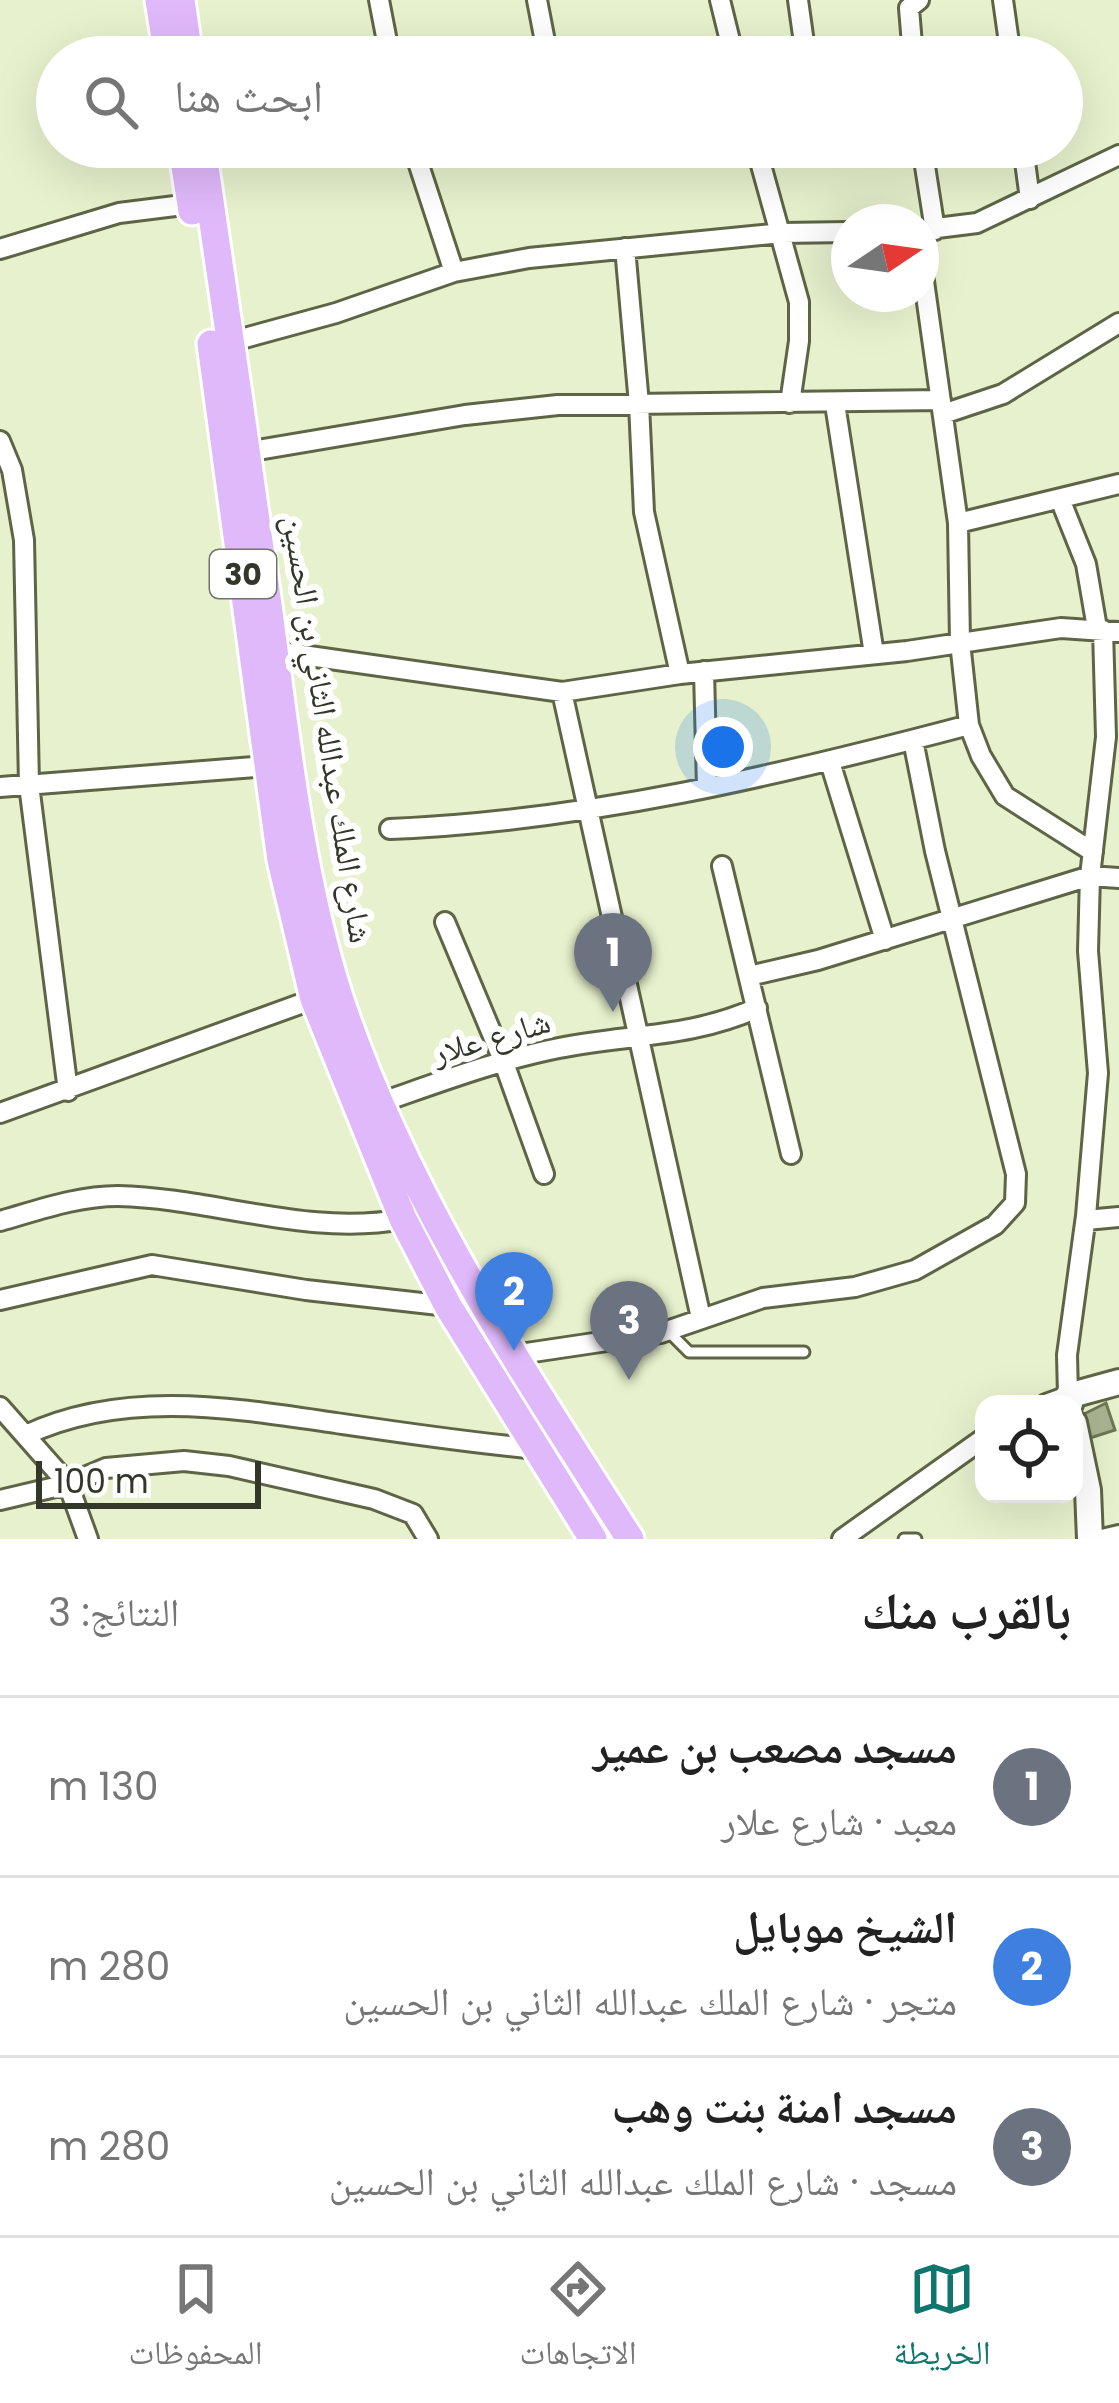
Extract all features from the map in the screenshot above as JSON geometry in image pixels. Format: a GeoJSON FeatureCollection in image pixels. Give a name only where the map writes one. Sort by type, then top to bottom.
{"type":"FeatureCollection","features":[{"type":"Feature","properties":{"kind":"main road"},"geometry":{"type":"LineString","coordinates":[[159,0],[165,36]]}},
{"type":"Feature","properties":{"kind":"main road"},"geometry":{"type":"LineString","coordinates":[[181,0],[186,36]]}},
{"type":"Feature","properties":{"kind":"main road","name":"شارع الملك عبدالله الثاني بن الحسين"},"geometry":{"type":"LineString","coordinates":[[185,168],[258,609],[267,766],[293,919],[314,1000],[403,1219],[448,1306],[593,1539]]}},
{"type":"Feature","properties":{"kind":"main road","name":"شارع الملك عبدالله الثاني بن الحسين"},"geometry":{"type":"LineString","coordinates":[[205,168],[246,452],[250,551]]}},
{"type":"Feature","properties":{"kind":"main road","name":"شارع الملك عبدالله الثاني بن الحسين"},"geometry":{"type":"LineString","coordinates":[[258,609],[274,651],[304,838],[334,977],[382,1102],[448,1243],[513,1355],[631,1539]]}},
{"type":"Feature","properties":{"kind":"street"},"geometry":{"type":"LineString","coordinates":[[379,0],[386,36]]}},
{"type":"Feature","properties":{"kind":"street"},"geometry":{"type":"LineString","coordinates":[[537,0],[544,36]]}},
{"type":"Feature","properties":{"kind":"street"},"geometry":{"type":"LineString","coordinates":[[720,0],[729,36]]}},
{"type":"Feature","properties":{"kind":"street"},"geometry":{"type":"LineString","coordinates":[[798,0],[803,36]]}},
{"type":"Feature","properties":{"kind":"street"},"geometry":{"type":"LineString","coordinates":[[912,36],[909,8],[919,0]]}},
{"type":"Feature","properties":{"kind":"street"},"geometry":{"type":"LineString","coordinates":[[1003,0],[1008,36]]}},
{"type":"Feature","properties":{"kind":"street"},"geometry":{"type":"LineString","coordinates":[[939,228],[977,223],[1119,154]]}},
{"type":"Feature","properties":{"kind":"street"},"geometry":{"type":"LineString","coordinates":[[420,168],[454,272]]}},
{"type":"Feature","properties":{"kind":"street"},"geometry":{"type":"LineString","coordinates":[[762,168],[799,302],[790,403]]}},
{"type":"Feature","properties":{"kind":"street"},"geometry":{"type":"LineString","coordinates":[[924,168],[926,204]]}},
{"type":"Feature","properties":{"kind":"street"},"geometry":{"type":"LineString","coordinates":[[1026,168],[1030,199]]}},
{"type":"Feature","properties":{"kind":"street"},"geometry":{"type":"LineString","coordinates":[[0,249],[119,213],[191,204]]}},
{"type":"Feature","properties":{"kind":"street"},"geometry":{"type":"LineString","coordinates":[[230,342],[336,313],[454,272],[529,258],[831,232]]}},
{"type":"Feature","properties":{"kind":"street"},"geometry":{"type":"LineString","coordinates":[[625,248],[644,512],[680,674]]}},
{"type":"Feature","properties":{"kind":"street"},"geometry":{"type":"LineString","coordinates":[[928,312],[958,524],[959,642],[969,725],[981,757],[1005,796],[1093,852]]}},
{"type":"Feature","properties":{"kind":"street"},"geometry":{"type":"LineString","coordinates":[[246,452],[488,412],[639,404],[942,407],[1004,394],[1119,323]]}},
{"type":"Feature","properties":{"kind":"street"},"geometry":{"type":"LineString","coordinates":[[835,404],[874,654]]}},
{"type":"Feature","properties":{"kind":"street"},"geometry":{"type":"LineString","coordinates":[[0,441],[24,540],[28,784],[68,1091]]}},
{"type":"Feature","properties":{"kind":"street"},"geometry":{"type":"LineString","coordinates":[[958,524],[1119,484]]}},
{"type":"Feature","properties":{"kind":"street"},"geometry":{"type":"LineString","coordinates":[[1060,500],[1106,630],[1106,737],[1090,876],[1088,951],[1098,1073],[1086,1220],[1063,1395]]}},
{"type":"Feature","properties":{"kind":"street"},"geometry":{"type":"LineString","coordinates":[[274,651],[562,692],[1061,628],[1106,630]]}},
{"type":"Feature","properties":{"kind":"street"},"geometry":{"type":"LineString","coordinates":[[704,671],[706,788]]}},
{"type":"Feature","properties":{"kind":"street"},"geometry":{"type":"LineString","coordinates":[[562,692],[701,1318]]}},
{"type":"Feature","properties":{"kind":"street"},"geometry":{"type":"LineString","coordinates":[[390,829],[474,824],[706,788],[830,762],[969,725]]}},
{"type":"Feature","properties":{"kind":"street"},"geometry":{"type":"LineString","coordinates":[[513,1355],[668,1331],[763,1298],[855,1287],[915,1270],[994,1225],[1015,1203],[1016,1174],[913,740]]}},
{"type":"Feature","properties":{"kind":"street"},"geometry":{"type":"LineString","coordinates":[[830,762],[885,940]]}},
{"type":"Feature","properties":{"kind":"street"},"geometry":{"type":"LineString","coordinates":[[0,787],[267,766]]}},
{"type":"Feature","properties":{"kind":"street"},"geometry":{"type":"LineString","coordinates":[[722,866],[791,1154]]}},
{"type":"Feature","properties":{"kind":"street"},"geometry":{"type":"LineString","coordinates":[[749,976],[885,940],[1090,876],[1119,878]]}},
{"type":"Feature","properties":{"kind":"street"},"geometry":{"type":"LineString","coordinates":[[445,922],[544,1174]]}},
{"type":"Feature","properties":{"kind":"street"},"geometry":{"type":"LineString","coordinates":[[0,1113],[314,1000]]}},
{"type":"Feature","properties":{"kind":"street","name":"شارع علار"},"geometry":{"type":"LineString","coordinates":[[382,1102],[503,1060],[585,1043],[683,1034],[757,1008]]}},
{"type":"Feature","properties":{"kind":"street"},"geometry":{"type":"LineString","coordinates":[[0,1221],[75,1200],[124,1196],[348,1227],[403,1219]]}},
{"type":"Feature","properties":{"kind":"street"},"geometry":{"type":"LineString","coordinates":[[1086,1220],[1119,1216]]}},
{"type":"Feature","properties":{"kind":"street"},"geometry":{"type":"LineString","coordinates":[[0,1300],[152,1265],[306,1290],[448,1306]]}},
{"type":"Feature","properties":{"kind":"street"},"geometry":{"type":"LineString","coordinates":[[1080,1395],[1119,1382]]}},
{"type":"Feature","properties":{"kind":"street"},"geometry":{"type":"LineString","coordinates":[[13,1427],[140,1407],[208,1405],[539,1449]]}},
{"type":"Feature","properties":{"kind":"street"},"geometry":{"type":"LineString","coordinates":[[0,1407],[68,1484],[88,1539]]}},
{"type":"Feature","properties":{"kind":"street"},"geometry":{"type":"LineString","coordinates":[[842,1539],[975,1444]]}},
{"type":"Feature","properties":{"kind":"street"},"geometry":{"type":"LineString","coordinates":[[0,1500],[68,1484],[106,1468],[184,1461],[229,1466],[400,1509],[413,1514],[430,1539]]}},
{"type":"Feature","properties":{"kind":"street"},"geometry":{"type":"LineString","coordinates":[[1083,1466],[1090,1539]]}},
{"type":"Feature","properties":{"kind":"street"},"geometry":{"type":"LineString","coordinates":[[1102,1539],[1119,1535]]}},
{"type":"Feature","properties":{"kind":"lane"},"geometry":{"type":"LineString","coordinates":[[668,1331],[689,1352],[805,1352]]}},
{"type":"Feature","properties":{"kind":"lane"},"geometry":{"type":"LineString","coordinates":[[904,1539],[916,1539]]}},
{"type":"Feature","properties":{"kind":"building"},"geometry":{"type":"Polygon","coordinates":[[[1106,1403],[1115,1430],[1087,1439],[1084,1414],[1106,1403]]]}},
{"type":"Feature","properties":{"kind":"place","name":"مسجد مصعب بن عمير"},"geometry":{"type":"Point","coordinates":[613,1012]}},
{"type":"Feature","properties":{"kind":"place","name":"الشيخ موبايل"},"geometry":{"type":"Point","coordinates":[514,1351]}},
{"type":"Feature","properties":{"kind":"place","name":"مسجد امنة بنت وهب"},"geometry":{"type":"Point","coordinates":[629,1380]}}]}
